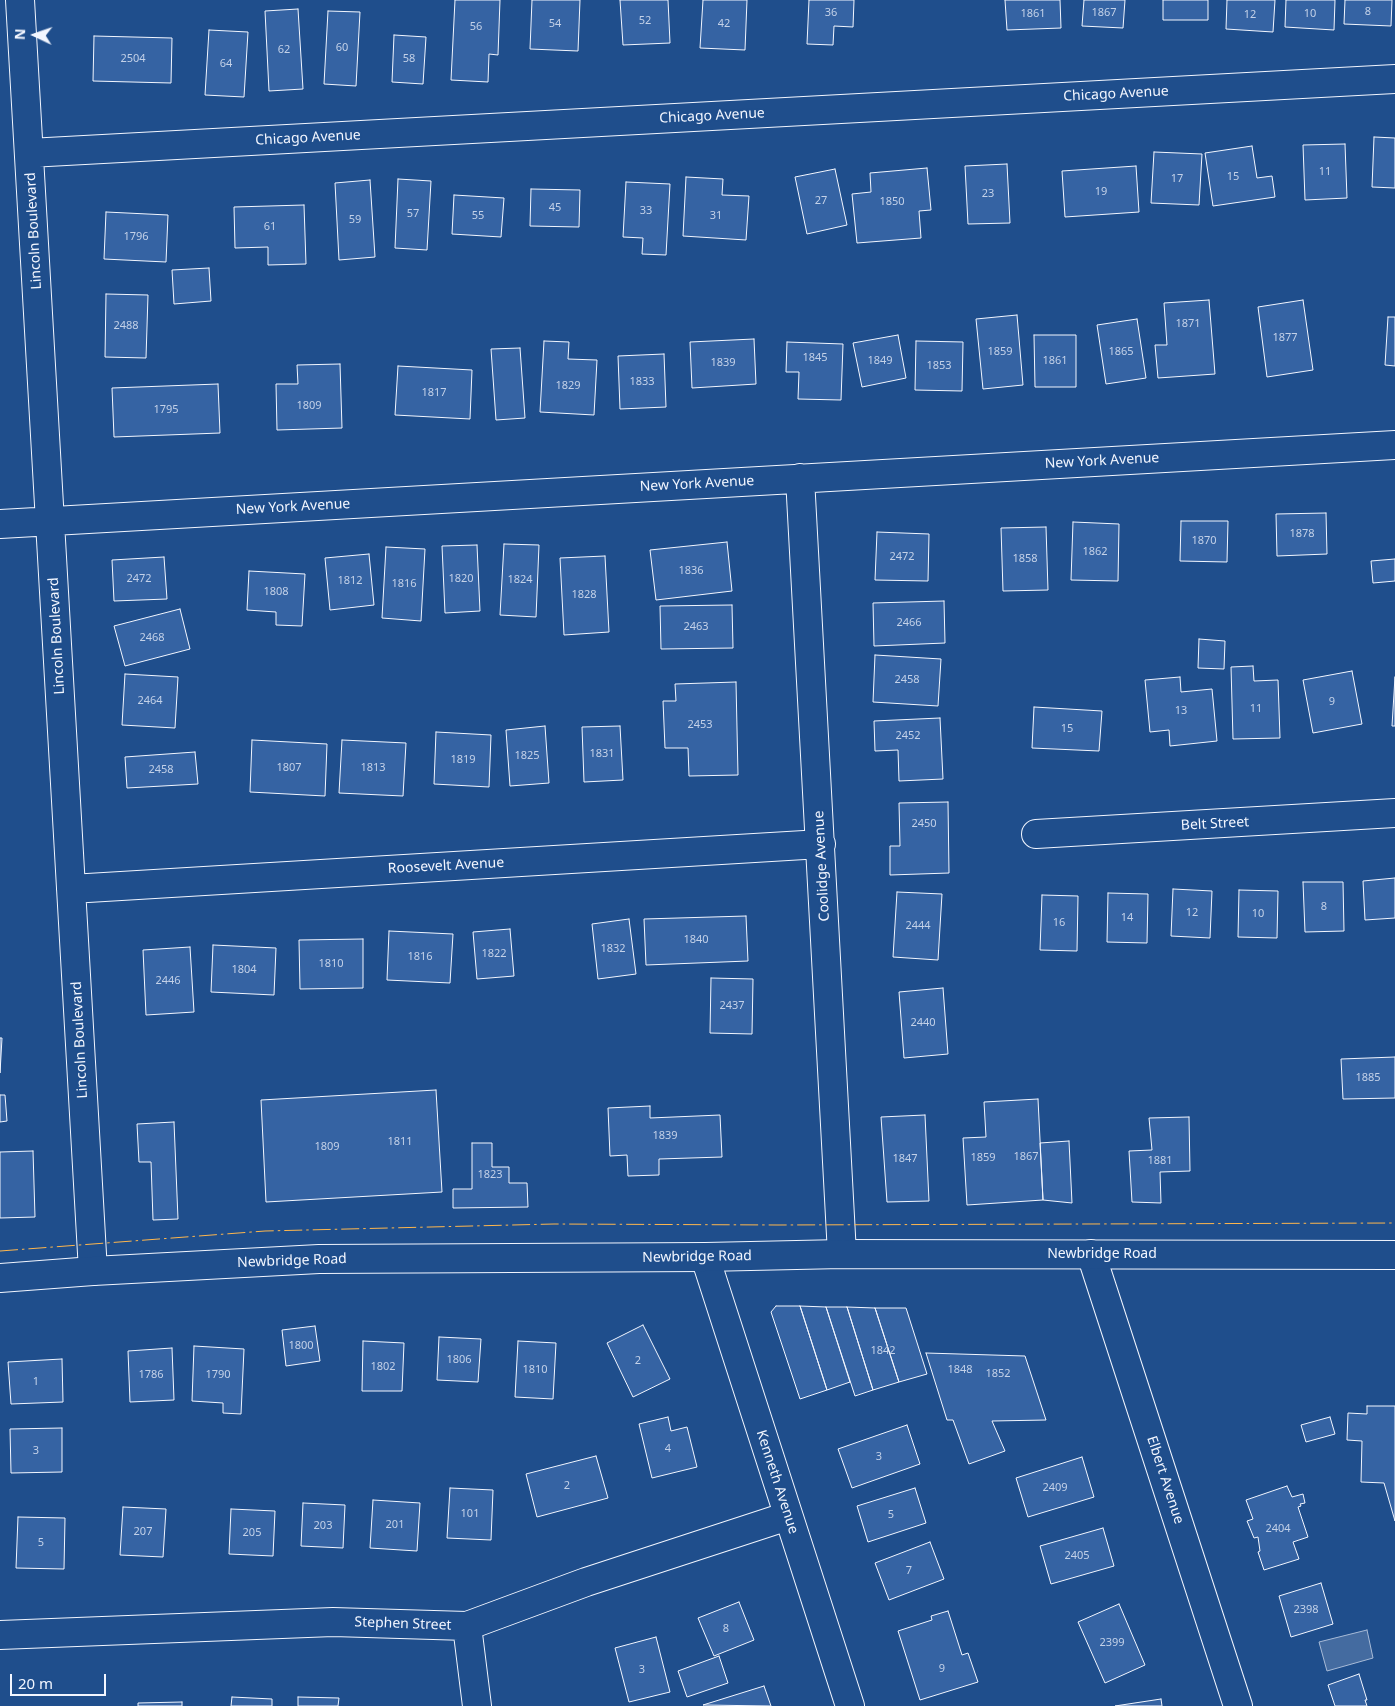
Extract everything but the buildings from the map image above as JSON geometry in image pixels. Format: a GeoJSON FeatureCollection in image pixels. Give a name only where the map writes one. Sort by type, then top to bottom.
{"type":"FeatureCollection","features":[{"type":"Feature","properties":{"kind":"street","name":"Lincoln Boulevard"},"geometry":{"type":"LineString","coordinates":[[20,0],[93,1271]]}},
{"type":"Feature","properties":{"kind":"street","name":"Chicago Avenue"},"geometry":{"type":"LineString","coordinates":[[29,153],[1395,79]]}},
{"type":"Feature","properties":{"kind":"street","name":"New York Avenue"},"geometry":{"type":"LineString","coordinates":[[0,524],[1395,445]]}},
{"type":"Feature","properties":{"kind":"street","name":"Coolidge Avenue"},"geometry":{"type":"LineString","coordinates":[[800,478],[842,1254]]}},
{"type":"Feature","properties":{"kind":"street","name":"Belt Street"},"geometry":{"type":"LineString","coordinates":[[1036,834],[1395,813]]}},
{"type":"Feature","properties":{"kind":"street","name":"Roosevelt Avenue"},"geometry":{"type":"LineString","coordinates":[[71,889],[820,844]]}},
{"type":"Feature","properties":{"kind":"street","name":"Newbridge Road"},"geometry":{"type":"LineString","coordinates":[[0,1278],[319,1259],[705,1257],[842,1254],[1395,1255]]}},
{"type":"Feature","properties":{"kind":"street","name":"Elbert Avenue"},"geometry":{"type":"LineString","coordinates":[[1091,1254],[1238,1706]]}},
{"type":"Feature","properties":{"kind":"street","name":"Kenneth Avenue"},"geometry":{"type":"LineString","coordinates":[[705,1257],[850,1706]]}},
{"type":"Feature","properties":{"kind":"street","name":"Stephen Street"},"geometry":{"type":"LineString","coordinates":[[0,1635],[333,1622],[467,1626],[586,1582],[788,1516]]}},
{"type":"Feature","properties":{"kind":"street"},"geometry":{"type":"LineString","coordinates":[[467,1626],[477,1706]]}},
{"type":"Feature","properties":{"kind":"water"},"geometry":{"type":"Polygon","coordinates":[[[1367,1630],[1373,1658],[1327,1671],[1319,1642],[1367,1630]]]}},
{"type":"Feature","properties":{"kind":"power"},"geometry":{"type":"LineString","coordinates":[[0,1251],[265,1231],[554,1224],[1395,1223]]}}]}
